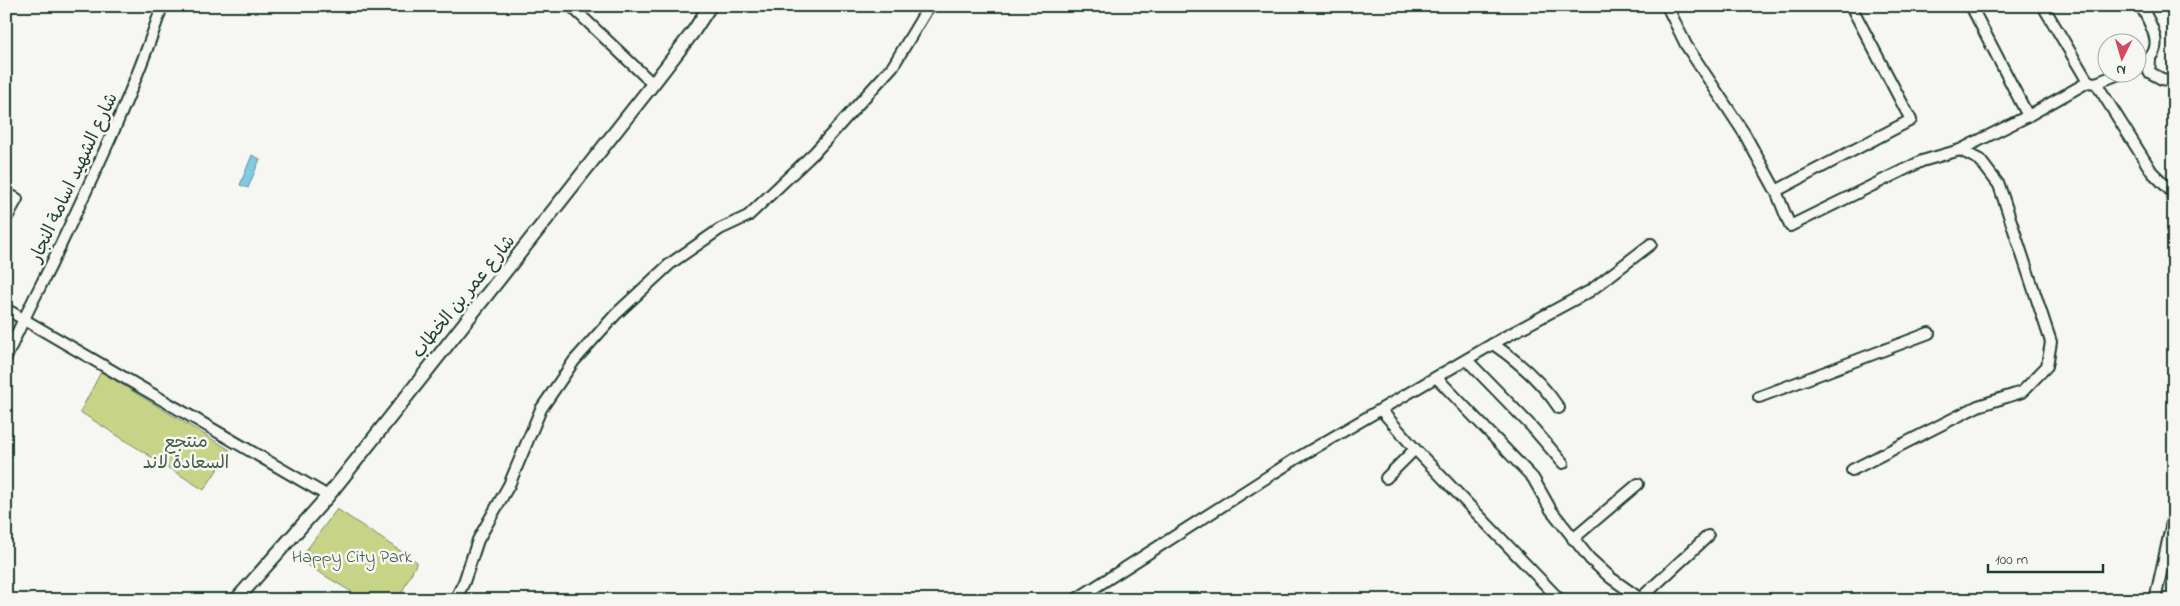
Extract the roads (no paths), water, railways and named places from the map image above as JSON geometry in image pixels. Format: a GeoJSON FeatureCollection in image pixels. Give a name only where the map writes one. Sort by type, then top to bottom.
{"type":"FeatureCollection","features":[{"type":"Feature","properties":{"kind":"main road","name":"شارع عمر بن الخطاب"},"geometry":{"type":"LineString","coordinates":[[236,600],[328,496],[653,84],[693,32],[710,6]]}},
{"type":"Feature","properties":{"kind":"street","name":"شارع الشهيد اسامة النجار"},"geometry":{"type":"LineString","coordinates":[[6,358],[22,318],[50,266],[102,154],[148,50],[162,6]]}},
{"type":"Feature","properties":{"kind":"street"},"geometry":{"type":"LineString","coordinates":[[571,6],[653,84]]}},
{"type":"Feature","properties":{"kind":"street"},"geometry":{"type":"LineString","coordinates":[[455,600],[464,582],[478,540],[509,485],[541,409],[574,361],[616,314],[672,263],[720,229],[748,216],[815,152],[893,66],[929,6]]}},
{"type":"Feature","properties":{"kind":"street"},"geometry":{"type":"LineString","coordinates":[[1667,6],[1686,45],[1744,133],[1776,191],[1790,226],[1922,162],[1960,150],[2098,81]]}},
{"type":"Feature","properties":{"kind":"street"},"geometry":{"type":"LineString","coordinates":[[1776,191],[1911,120],[1851,6]]}},
{"type":"Feature","properties":{"kind":"street"},"geometry":{"type":"LineString","coordinates":[[1971,6],[2028,116]]}},
{"type":"Feature","properties":{"kind":"street"},"geometry":{"type":"LineString","coordinates":[[2043,6],[2152,172],[2174,194]]}},
{"type":"Feature","properties":{"kind":"street"},"geometry":{"type":"LineString","coordinates":[[2141,6],[2154,33],[2156,46],[2150,60],[2149,72],[2162,79],[2174,81]]}},
{"type":"Feature","properties":{"kind":"street"},"geometry":{"type":"LineString","coordinates":[[1852,470],[1978,406],[2022,392],[2047,366],[2051,342],[1999,186],[1980,160],[1960,150]]}},
{"type":"Feature","properties":{"kind":"street"},"geometry":{"type":"LineString","coordinates":[[6,193],[17,199],[6,219]]}},
{"type":"Feature","properties":{"kind":"street"},"geometry":{"type":"LineString","coordinates":[[1075,600],[1294,460],[1494,344],[1590,291],[1651,244]]}},
{"type":"Feature","properties":{"kind":"street"},"geometry":{"type":"LineString","coordinates":[[6,309],[328,496]]}},
{"type":"Feature","properties":{"kind":"street"},"geometry":{"type":"LineString","coordinates":[[1759,397],[1929,333]]}},
{"type":"Feature","properties":{"kind":"street"},"geometry":{"type":"LineString","coordinates":[[1494,344],[1514,358],[1548,390],[1559,408]]}},
{"type":"Feature","properties":{"kind":"street"},"geometry":{"type":"LineString","coordinates":[[1467,360],[1532,427],[1563,463]]}},
{"type":"Feature","properties":{"kind":"street"},"geometry":{"type":"LineString","coordinates":[[1437,378],[1533,478],[1551,510],[1590,559],[1611,578],[1641,599],[1708,536]]}},
{"type":"Feature","properties":{"kind":"street"},"geometry":{"type":"LineString","coordinates":[[1381,410],[1415,449],[1560,600]]}},
{"type":"Feature","properties":{"kind":"street"},"geometry":{"type":"LineString","coordinates":[[1386,478],[1415,449]]}},
{"type":"Feature","properties":{"kind":"street"},"geometry":{"type":"LineString","coordinates":[[1573,539],[1638,484]]}},
{"type":"Feature","properties":{"kind":"street"},"geometry":{"type":"LineString","coordinates":[[2154,600],[2174,513]]}},
{"type":"Feature","properties":{"kind":"water"},"geometry":{"type":"Polygon","coordinates":[[[252,155],[260,159],[248,188],[240,185],[252,155]]]}},
{"type":"Feature","properties":{"kind":"park label","name":"منتجع السعادة لاند"},"geometry":{"type":"Point","coordinates":[186,451]}},
{"type":"Feature","properties":{"kind":"park label","name":"Happy City Park"},"geometry":{"type":"Point","coordinates":[352,556]}}]}
